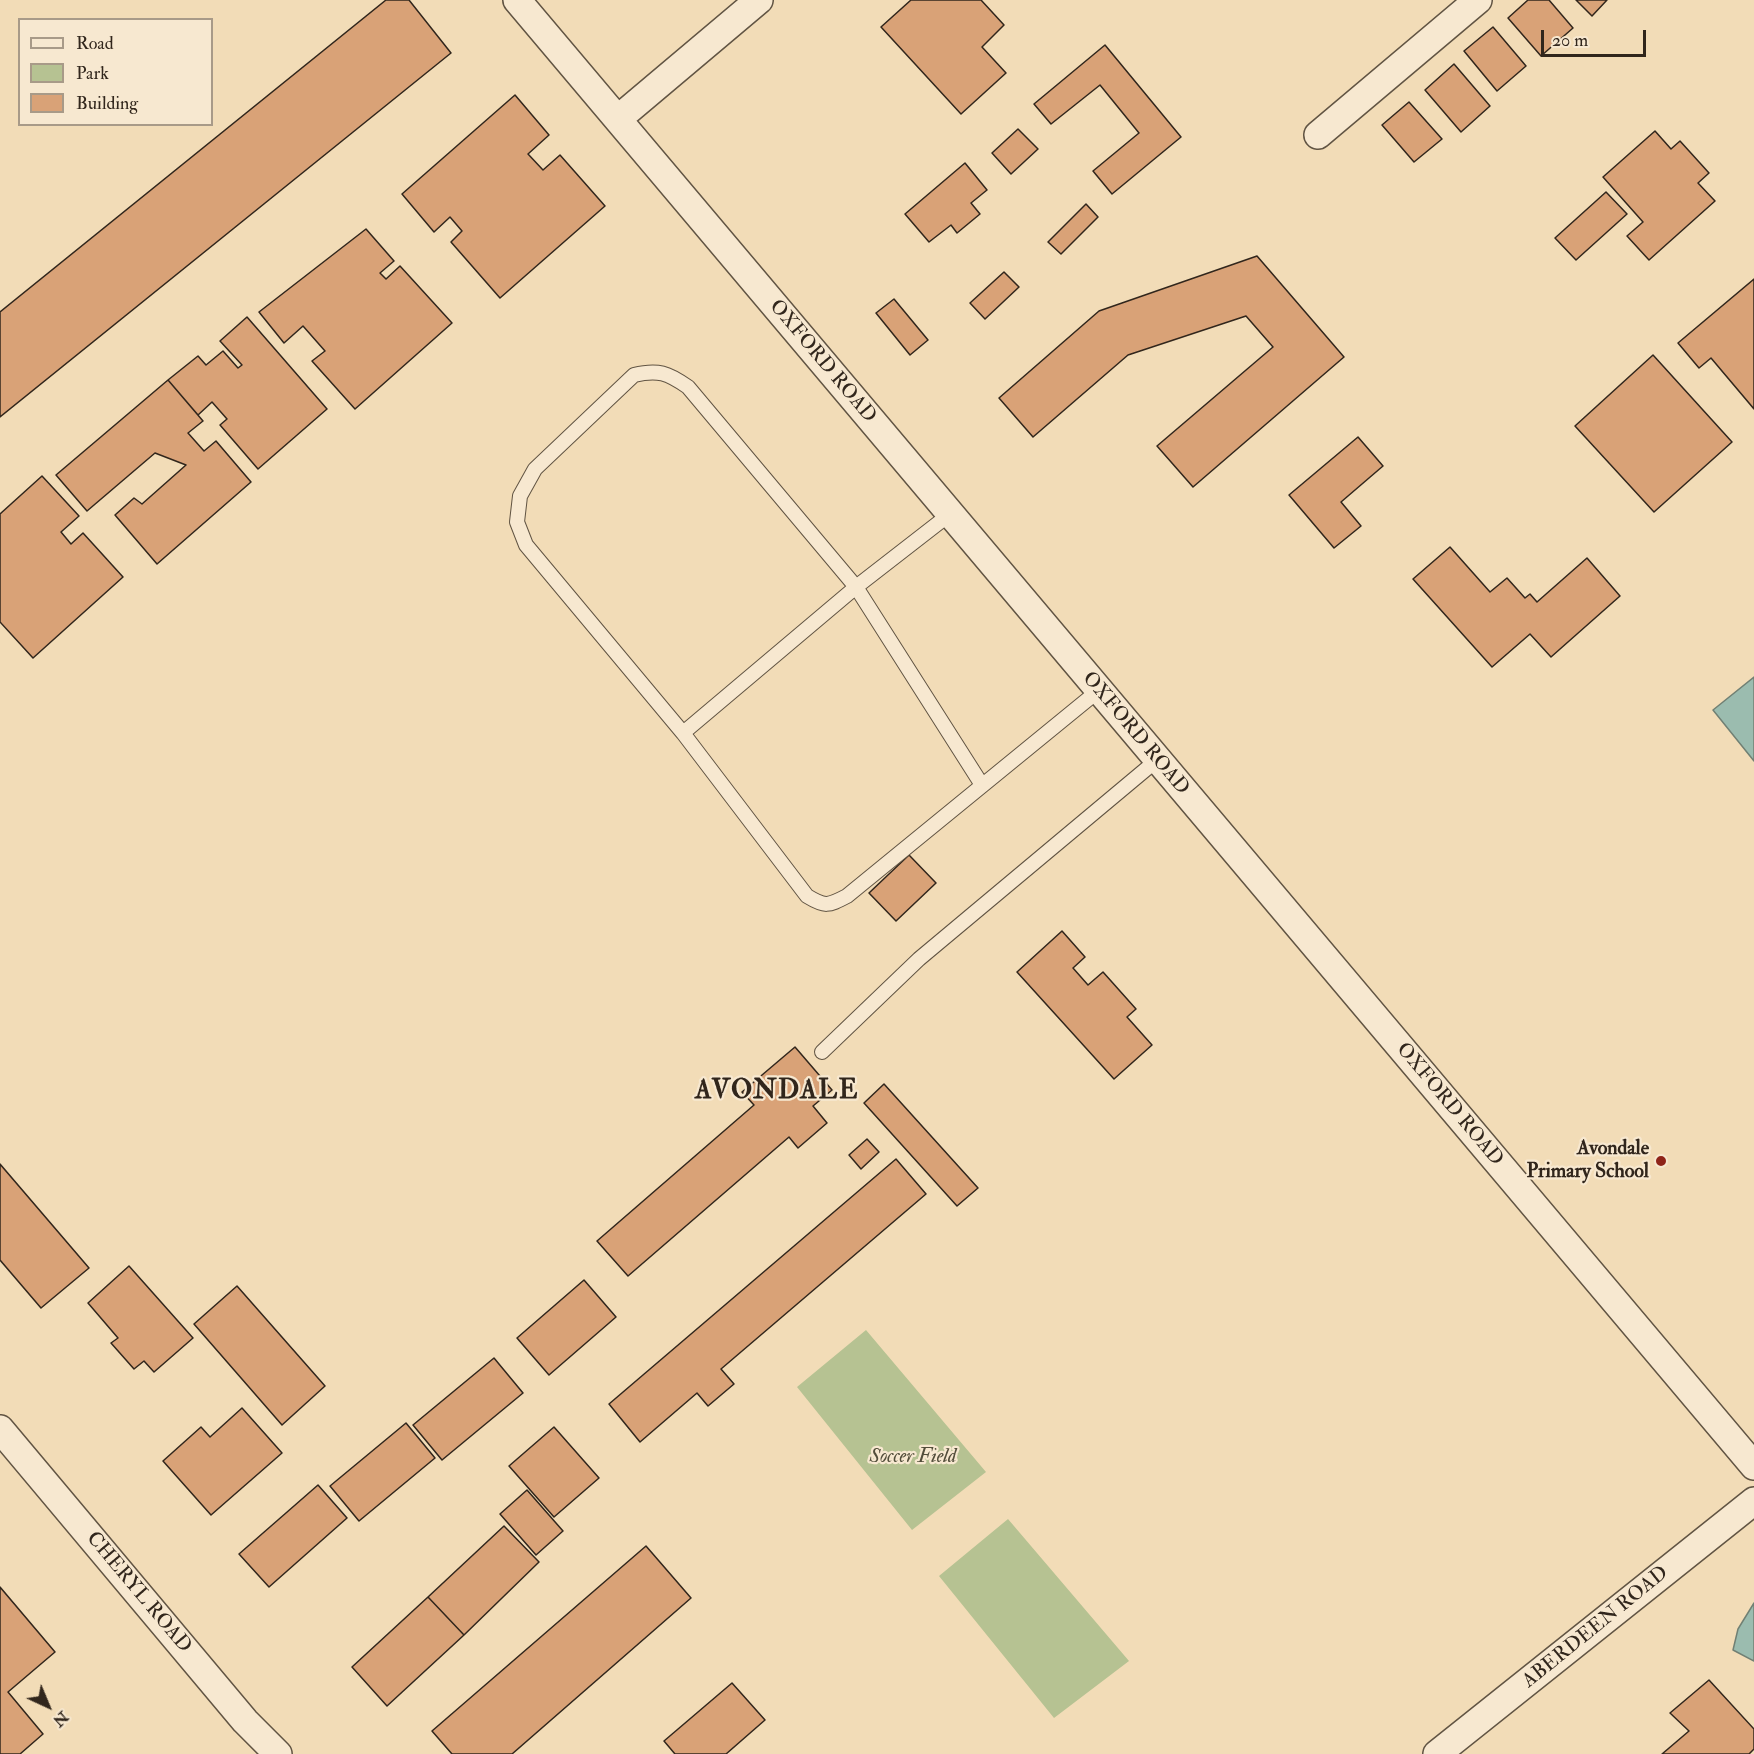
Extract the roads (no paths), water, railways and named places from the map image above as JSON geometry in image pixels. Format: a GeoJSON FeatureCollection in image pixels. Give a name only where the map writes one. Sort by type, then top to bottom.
{"type":"FeatureCollection","features":[{"type":"Feature","properties":{"kind":"street","name":"OXFORD ROAD"},"geometry":{"type":"LineString","coordinates":[[518,0],[1754,1466]]}},
{"type":"Feature","properties":{"kind":"street"},"geometry":{"type":"LineString","coordinates":[[619,118],[759,0]]}},
{"type":"Feature","properties":{"kind":"street"},"geometry":{"type":"LineString","coordinates":[[1318,135],[1478,0]]}},
{"type":"Feature","properties":{"kind":"street","name":"CHERYL ROAD"},"geometry":{"type":"LineString","coordinates":[[0,1429],[238,1712],[278,1754]]}},
{"type":"Feature","properties":{"kind":"street","name":"ABERDEEN ROAD"},"geometry":{"type":"LineString","coordinates":[[1437,1754],[1754,1501]]}},
{"type":"Feature","properties":{"kind":"lane"},"geometry":{"type":"LineString","coordinates":[[982,785],[855,587],[688,387],[673,376],[652,371],[634,375],[535,470],[520,496],[517,522],[526,545],[684,733],[807,896],[822,904],[833,903],[847,896],[1098,690]]}},
{"type":"Feature","properties":{"kind":"lane"},"geometry":{"type":"LineString","coordinates":[[684,733],[855,587],[950,514]]}},
{"type":"Feature","properties":{"kind":"lane"},"geometry":{"type":"LineString","coordinates":[[822,1052],[919,959],[1157,760]]}},
{"type":"Feature","properties":{"kind":"place","name":"Avondale Primary School"},"geometry":{"type":"Point","coordinates":[1661,1161]}},
{"type":"Feature","properties":{"kind":"district","name":"AVONDALE"},"geometry":{"type":"Point","coordinates":[777,1092]}},
{"type":"Feature","properties":{"kind":"park label","name":"Soccer Field"},"geometry":{"type":"Point","coordinates":[913,1458]}}]}
